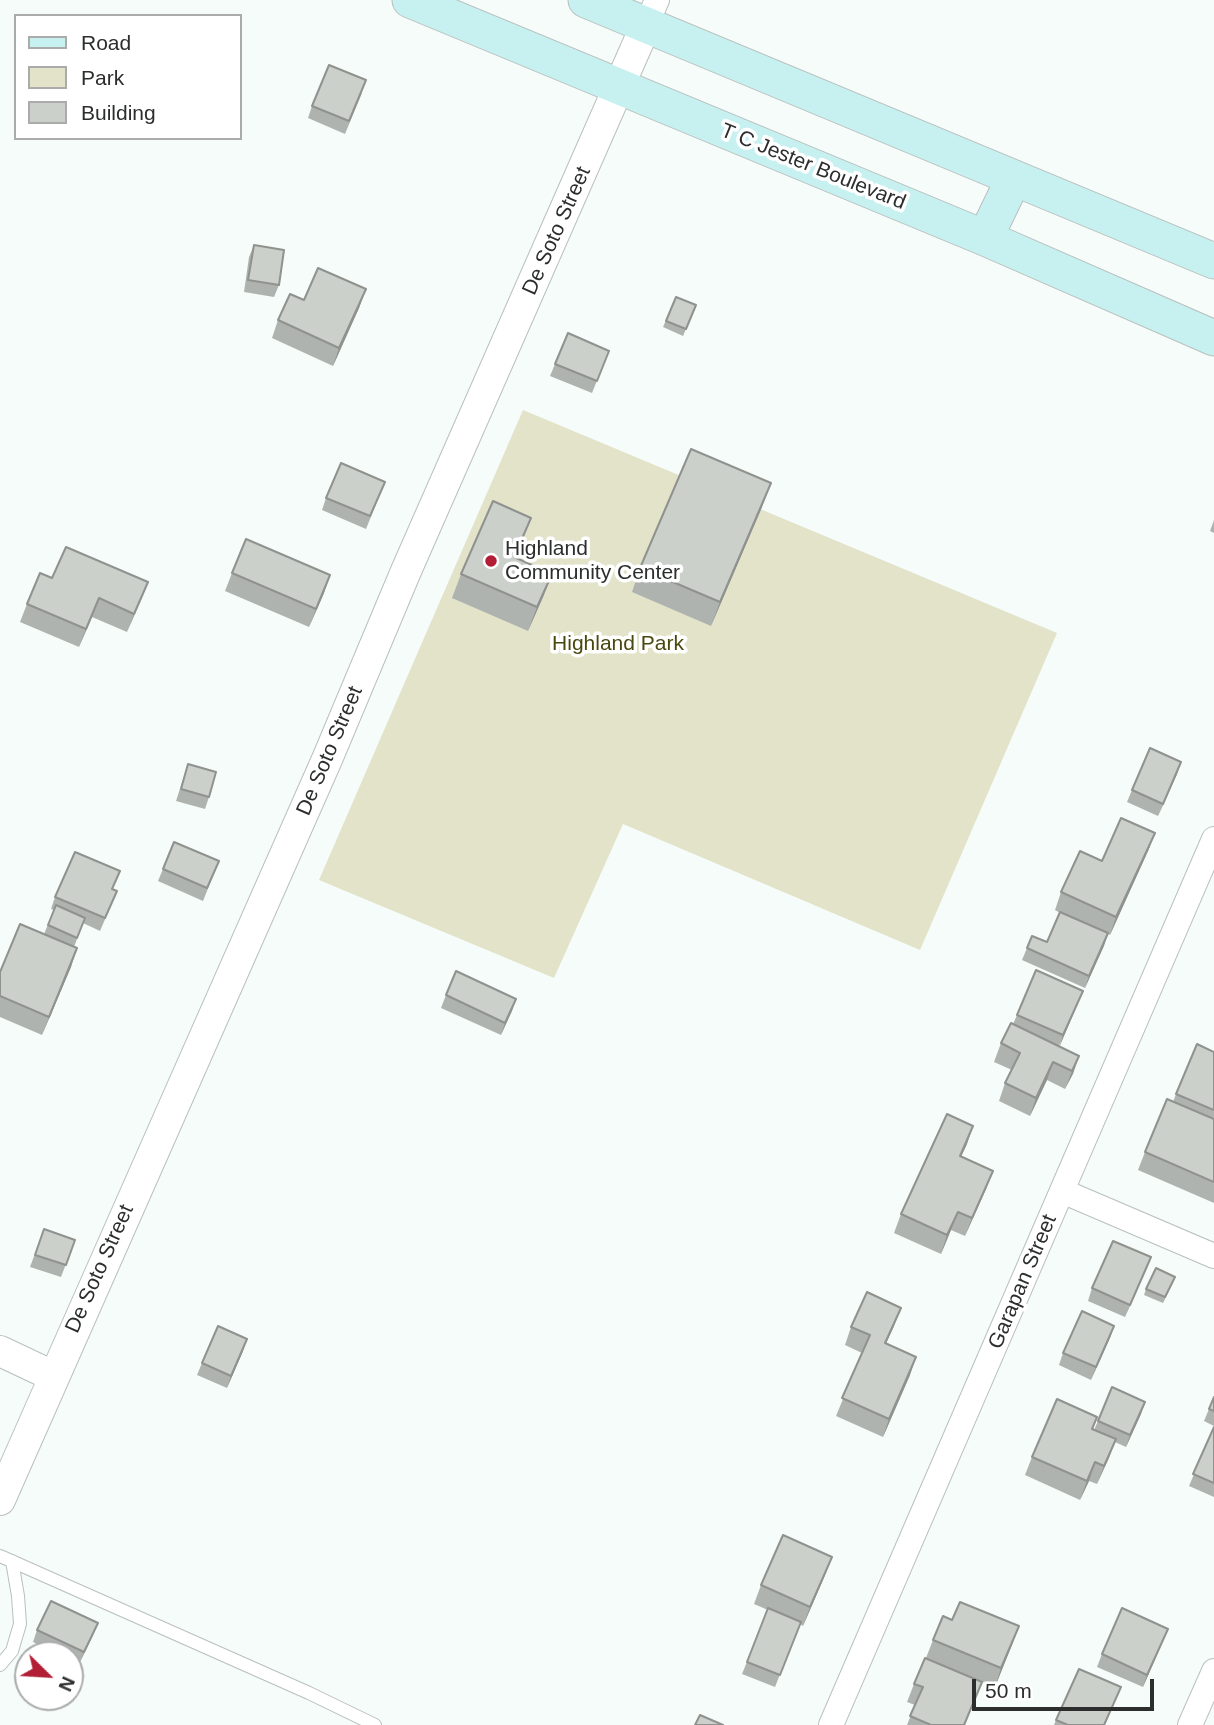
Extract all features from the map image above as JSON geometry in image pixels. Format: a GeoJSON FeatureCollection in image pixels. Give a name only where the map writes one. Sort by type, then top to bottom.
{"type":"FeatureCollection","features":[{"type":"Feature","properties":{"kind":"main road","name":"T C Jester Boulevard"},"geometry":{"type":"LineString","coordinates":[[410,0],[985,238],[1214,338]]}},
{"type":"Feature","properties":{"kind":"main road"},"geometry":{"type":"LineString","coordinates":[[586,0],[651,13],[1014,178],[1214,261]]}},
{"type":"Feature","properties":{"kind":"main road"},"geometry":{"type":"LineString","coordinates":[[985,238],[1014,178]]}},
{"type":"Feature","properties":{"kind":"street","name":"De Soto Street"},"geometry":{"type":"LineString","coordinates":[[0,1500],[328,757],[406,571],[651,13]]}},
{"type":"Feature","properties":{"kind":"street","name":"Garapan Street"},"geometry":{"type":"LineString","coordinates":[[831,1725],[1214,839]]}},
{"type":"Feature","properties":{"kind":"street"},"geometry":{"type":"LineString","coordinates":[[1062,1191],[1214,1256]]}},
{"type":"Feature","properties":{"kind":"street"},"geometry":{"type":"LineString","coordinates":[[0,1351],[53,1376]]}},
{"type":"Feature","properties":{"kind":"street"},"geometry":{"type":"LineString","coordinates":[[1190,1725],[1214,1671]]}},
{"type":"Feature","properties":{"kind":"lane"},"geometry":{"type":"LineString","coordinates":[[0,1665],[12,1651],[20,1624],[18,1596],[6,1558]]}},
{"type":"Feature","properties":{"kind":"lane"},"geometry":{"type":"LineString","coordinates":[[6,1558],[375,1725]]}},
{"type":"Feature","properties":{"kind":"green space","name":"Highland Park"},"geometry":{"type":"Polygon","coordinates":[[[523,410],[1057,633],[920,950],[623,824],[554,978],[319,880],[523,410]]]}},
{"type":"Feature","properties":{"kind":"building"},"geometry":{"type":"Polygon","coordinates":[[[329,65],[366,80],[349,121],[312,106],[329,65]]]}},
{"type":"Feature","properties":{"kind":"building"},"geometry":{"type":"Polygon","coordinates":[[[254,245],[284,250],[279,285],[248,280],[254,245]]]}},
{"type":"Feature","properties":{"kind":"building"},"geometry":{"type":"Polygon","coordinates":[[[318,268],[366,289],[339,348],[278,320],[290,294],[304,300],[318,268]]]}},
{"type":"Feature","properties":{"kind":"building"},"geometry":{"type":"Polygon","coordinates":[[[676,297],[696,305],[686,329],[666,321],[676,297]]]}},
{"type":"Feature","properties":{"kind":"building"},"geometry":{"type":"Polygon","coordinates":[[[568,333],[609,351],[597,381],[555,364],[568,333]]]}},
{"type":"Feature","properties":{"kind":"building"},"geometry":{"type":"Polygon","coordinates":[[[691,449],[771,483],[720,602],[640,568],[691,449]]]}},
{"type":"Feature","properties":{"kind":"building"},"geometry":{"type":"Polygon","coordinates":[[[341,463],[385,482],[370,516],[326,498],[341,463]]]}},
{"type":"Feature","properties":{"kind":"building"},"geometry":{"type":"Polygon","coordinates":[[[493,501],[531,518],[514,557],[552,574],[537,607],[461,574],[493,501]]]}},
{"type":"Feature","properties":{"kind":"building"},"geometry":{"type":"Polygon","coordinates":[[[246,539],[330,575],[316,609],[232,573],[246,539]]]}},
{"type":"Feature","properties":{"kind":"building"},"geometry":{"type":"Polygon","coordinates":[[[66,547],[148,582],[134,614],[99,598],[86,629],[27,604],[40,573],[52,578],[66,547]]]}},
{"type":"Feature","properties":{"kind":"building"},"geometry":{"type":"Polygon","coordinates":[[[1150,748],[1181,762],[1163,804],[1132,790],[1150,748]]]}},
{"type":"Feature","properties":{"kind":"building"},"geometry":{"type":"Polygon","coordinates":[[[188,764],[216,772],[209,797],[181,789],[188,764]]]}},
{"type":"Feature","properties":{"kind":"building"},"geometry":{"type":"Polygon","coordinates":[[[1121,818],[1155,833],[1116,917],[1061,892],[1080,851],[1102,861],[1121,818]]]}},
{"type":"Feature","properties":{"kind":"building"},"geometry":{"type":"Polygon","coordinates":[[[174,842],[219,861],[207,888],[163,869],[174,842]]]}},
{"type":"Feature","properties":{"kind":"building"},"geometry":{"type":"Polygon","coordinates":[[[75,852],[120,871],[112,889],[117,891],[105,918],[55,897],[75,852]]]}},
{"type":"Feature","properties":{"kind":"building"},"geometry":{"type":"Polygon","coordinates":[[[56,905],[85,918],[77,938],[48,925],[56,905]]]}},
{"type":"Feature","properties":{"kind":"building"},"geometry":{"type":"Polygon","coordinates":[[[1060,912],[1108,933],[1089,976],[1027,948],[1032,936],[1047,942],[1060,912]]]}},
{"type":"Feature","properties":{"kind":"building"},"geometry":{"type":"Polygon","coordinates":[[[20,924],[77,948],[49,1017],[0,996],[0,972],[20,924]]]}},
{"type":"Feature","properties":{"kind":"building"},"geometry":{"type":"Polygon","coordinates":[[[1036,970],[1083,991],[1063,1035],[1017,1015],[1036,970]]]}},
{"type":"Feature","properties":{"kind":"building"},"geometry":{"type":"Polygon","coordinates":[[[456,971],[516,999],[505,1023],[446,995],[456,971]]]}},
{"type":"Feature","properties":{"kind":"building"},"geometry":{"type":"Polygon","coordinates":[[[1011,1023],[1079,1056],[1072,1071],[1053,1062],[1036,1098],[1005,1083],[1020,1053],[1001,1043],[1011,1023]]]}},
{"type":"Feature","properties":{"kind":"building"},"geometry":{"type":"Polygon","coordinates":[[[1197,1044],[1214,1052],[1214,1110],[1176,1094],[1197,1044]]]}},
{"type":"Feature","properties":{"kind":"building"},"geometry":{"type":"Polygon","coordinates":[[[1167,1099],[1214,1119],[1214,1182],[1145,1152],[1167,1099]]]}},
{"type":"Feature","properties":{"kind":"building"},"geometry":{"type":"Polygon","coordinates":[[[947,1114],[973,1126],[960,1156],[993,1171],[972,1218],[958,1212],[947,1235],[901,1214],[947,1114]]]}},
{"type":"Feature","properties":{"kind":"building"},"geometry":{"type":"Polygon","coordinates":[[[44,1229],[75,1240],[66,1265],[35,1255],[44,1229]]]}},
{"type":"Feature","properties":{"kind":"building"},"geometry":{"type":"Polygon","coordinates":[[[1113,1241],[1151,1257],[1130,1305],[1092,1288],[1113,1241]]]}},
{"type":"Feature","properties":{"kind":"building"},"geometry":{"type":"Polygon","coordinates":[[[1156,1268],[1175,1277],[1165,1297],[1146,1289],[1156,1268]]]}},
{"type":"Feature","properties":{"kind":"building"},"geometry":{"type":"Polygon","coordinates":[[[867,1292],[901,1308],[885,1343],[916,1357],[889,1419],[842,1398],[870,1335],[851,1327],[867,1292]]]}},
{"type":"Feature","properties":{"kind":"building"},"geometry":{"type":"Polygon","coordinates":[[[1082,1311],[1114,1326],[1096,1367],[1063,1353],[1082,1311]]]}},
{"type":"Feature","properties":{"kind":"building"},"geometry":{"type":"Polygon","coordinates":[[[218,1326],[247,1339],[231,1376],[202,1363],[218,1326]]]}},
{"type":"Feature","properties":{"kind":"building"},"geometry":{"type":"Polygon","coordinates":[[[1112,1387],[1145,1402],[1130,1435],[1098,1421],[1112,1387]]]}},
{"type":"Feature","properties":{"kind":"building"},"geometry":{"type":"Polygon","coordinates":[[[1214,1397],[1214,1411],[1209,1409],[1214,1397]]]}},
{"type":"Feature","properties":{"kind":"building"},"geometry":{"type":"Polygon","coordinates":[[[1057,1399],[1097,1417],[1092,1429],[1116,1439],[1104,1466],[1095,1462],[1087,1481],[1032,1457],[1057,1399]]]}},
{"type":"Feature","properties":{"kind":"building"},"geometry":{"type":"Polygon","coordinates":[[[1214,1427],[1214,1483],[1193,1474],[1214,1427]]]}},
{"type":"Feature","properties":{"kind":"building"},"geometry":{"type":"Polygon","coordinates":[[[783,1535],[832,1557],[810,1607],[761,1585],[783,1535]]]}},
{"type":"Feature","properties":{"kind":"building"},"geometry":{"type":"Polygon","coordinates":[[[51,1601],[98,1623],[84,1652],[84,1641],[60,1641],[37,1630],[51,1601]]]}},
{"type":"Feature","properties":{"kind":"building"},"geometry":{"type":"Polygon","coordinates":[[[960,1602],[1019,1626],[1001,1668],[933,1640],[943,1616],[952,1620],[960,1602]]]}},
{"type":"Feature","properties":{"kind":"building"},"geometry":{"type":"Polygon","coordinates":[[[768,1608],[801,1622],[780,1675],[747,1662],[768,1608]]]}},
{"type":"Feature","properties":{"kind":"building"},"geometry":{"type":"Polygon","coordinates":[[[1122,1608],[1168,1629],[1147,1675],[1102,1654],[1122,1608]]]}},
{"type":"Feature","properties":{"kind":"building"},"geometry":{"type":"Polygon","coordinates":[[[925,1658],[982,1682],[964,1725],[931,1725],[910,1716],[923,1687],[914,1684],[925,1658]]]}},
{"type":"Feature","properties":{"kind":"building"},"geometry":{"type":"Polygon","coordinates":[[[1079,1669],[1121,1687],[1104,1725],[1068,1725],[1056,1720],[1079,1669]]]}},
{"type":"Feature","properties":{"kind":"building"},"geometry":{"type":"Polygon","coordinates":[[[700,1715],[723,1725],[695,1725],[700,1715]]]}},
{"type":"Feature","properties":{"kind":"place","name":"Highland Community Center"},"geometry":{"type":"Point","coordinates":[491,561]}}]}
